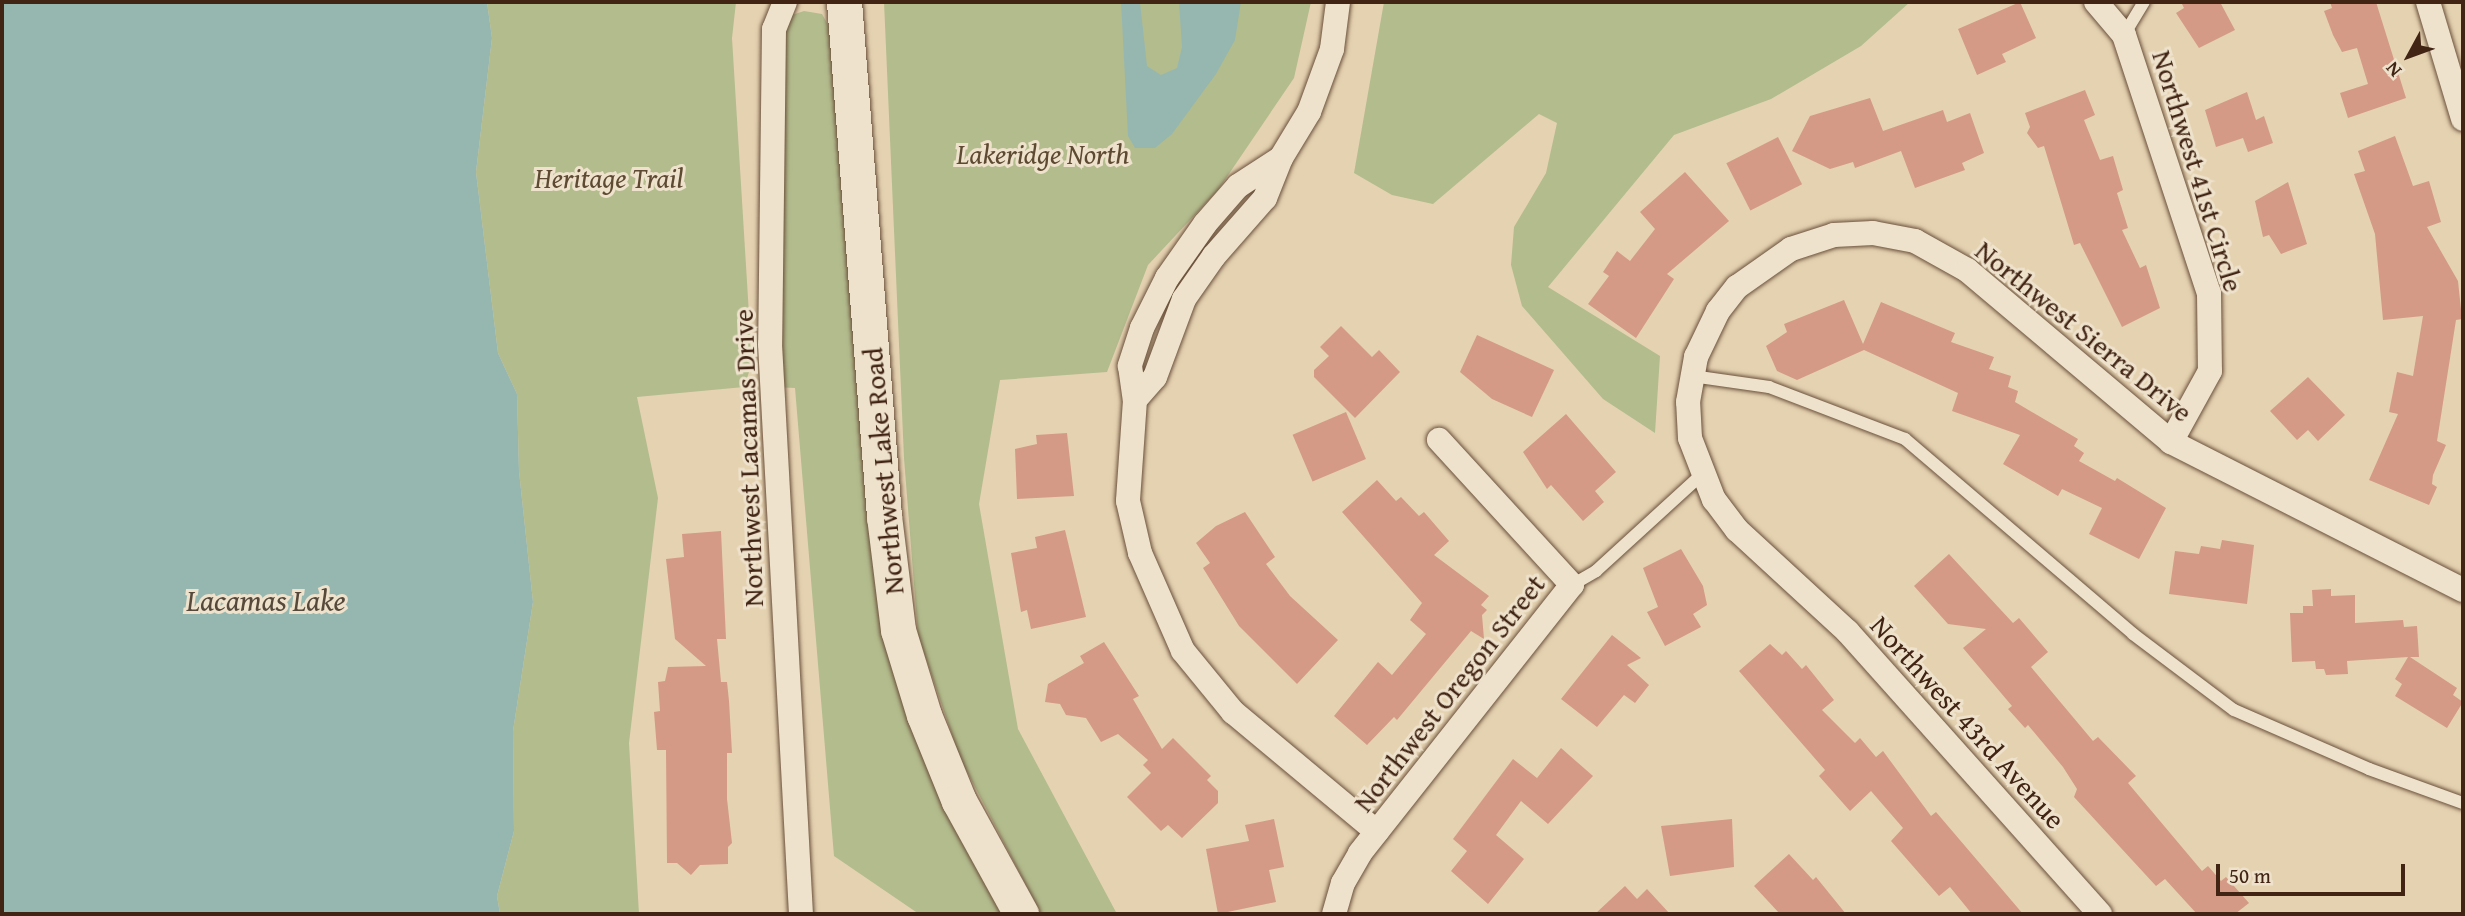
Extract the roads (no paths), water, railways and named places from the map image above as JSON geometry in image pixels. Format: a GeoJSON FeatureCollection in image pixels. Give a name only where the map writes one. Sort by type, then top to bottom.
{"type":"FeatureCollection","features":[{"type":"Feature","properties":{"kind":"main road","name":"Northwest Lake Road"},"geometry":{"type":"LineString","coordinates":[[844,2],[884,516],[898,630],[924,715],[959,801],[1021,914]]}},
{"type":"Feature","properties":{"kind":"street","name":"Northwest Lacamas Drive"},"geometry":{"type":"LineString","coordinates":[[785,2],[774,29],[770,344],[801,914]]}},
{"type":"Feature","properties":{"kind":"street"},"geometry":{"type":"LineString","coordinates":[[1338,2],[1332,48],[1309,112],[1281,158],[1238,186],[1167,278],[1130,366],[1135,400],[1128,501],[1143,563],[1183,651],[1233,712],[1377,832]]}},
{"type":"Feature","properties":{"kind":"street","name":"Northwest 41st Circle"},"geometry":{"type":"LineString","coordinates":[[2096,2],[2124,35],[2209,293],[2210,371],[2171,442]]}},
{"type":"Feature","properties":{"kind":"street"},"geometry":{"type":"LineString","coordinates":[[2428,2],[2463,119]]}},
{"type":"Feature","properties":{"kind":"street","name":"Northwest Sierra Drive"},"geometry":{"type":"LineString","coordinates":[[1787,574],[1737,530],[1700,475],[1690,438],[1688,402],[1696,357],[1718,311],[1737,286],[1791,249],[1834,235],[1873,233],[1915,241],[1967,270],[2171,442],[2463,590]]}},
{"type":"Feature","properties":{"kind":"street"},"geometry":{"type":"LineString","coordinates":[[1440,440],[1572,585]]}},
{"type":"Feature","properties":{"kind":"street","name":"Northwest 43rd Avenue"},"geometry":{"type":"LineString","coordinates":[[1787,574],[1848,632],[2100,914]]}},
{"type":"Feature","properties":{"kind":"street","name":"Northwest Oregon Street"},"geometry":{"type":"LineString","coordinates":[[1334,914],[1343,883],[1377,832],[1572,585]]}},
{"type":"Feature","properties":{"kind":"lane"},"geometry":{"type":"LineString","coordinates":[[2124,35],[2144,2]]}},
{"type":"Feature","properties":{"kind":"lane"},"geometry":{"type":"LineString","coordinates":[[1692,376],[1769,387],[1905,439],[2133,634],[2234,709],[2369,769],[2463,803]]}},
{"type":"Feature","properties":{"kind":"lane","name":"Northwest Oregon Street"},"geometry":{"type":"LineString","coordinates":[[1572,585],[1596,571],[1700,475]]}},
{"type":"Feature","properties":{"kind":"water","name":"Lacamas Lake"},"geometry":{"type":"Polygon","coordinates":[[[2,2],[487,2],[492,38],[476,172],[498,353],[517,394],[519,471],[533,602],[513,731],[514,831],[497,896],[500,914],[2,914],[2,2]]]}},
{"type":"Feature","properties":{"kind":"water"},"geometry":{"type":"Polygon","coordinates":[[[1121,2],[1140,2],[1147,66],[1161,75],[1177,68],[1182,47],[1179,2],[1241,2],[1235,40],[1216,74],[1172,134],[1155,148],[1135,148],[1128,136],[1121,2]]]}},
{"type":"Feature","properties":{"kind":"park label","name":"Lakeridge North"},"geometry":{"type":"Point","coordinates":[1043,154]}},
{"type":"Feature","properties":{"kind":"park label","name":"Heritage Trail"},"geometry":{"type":"Point","coordinates":[609,178]}}]}
